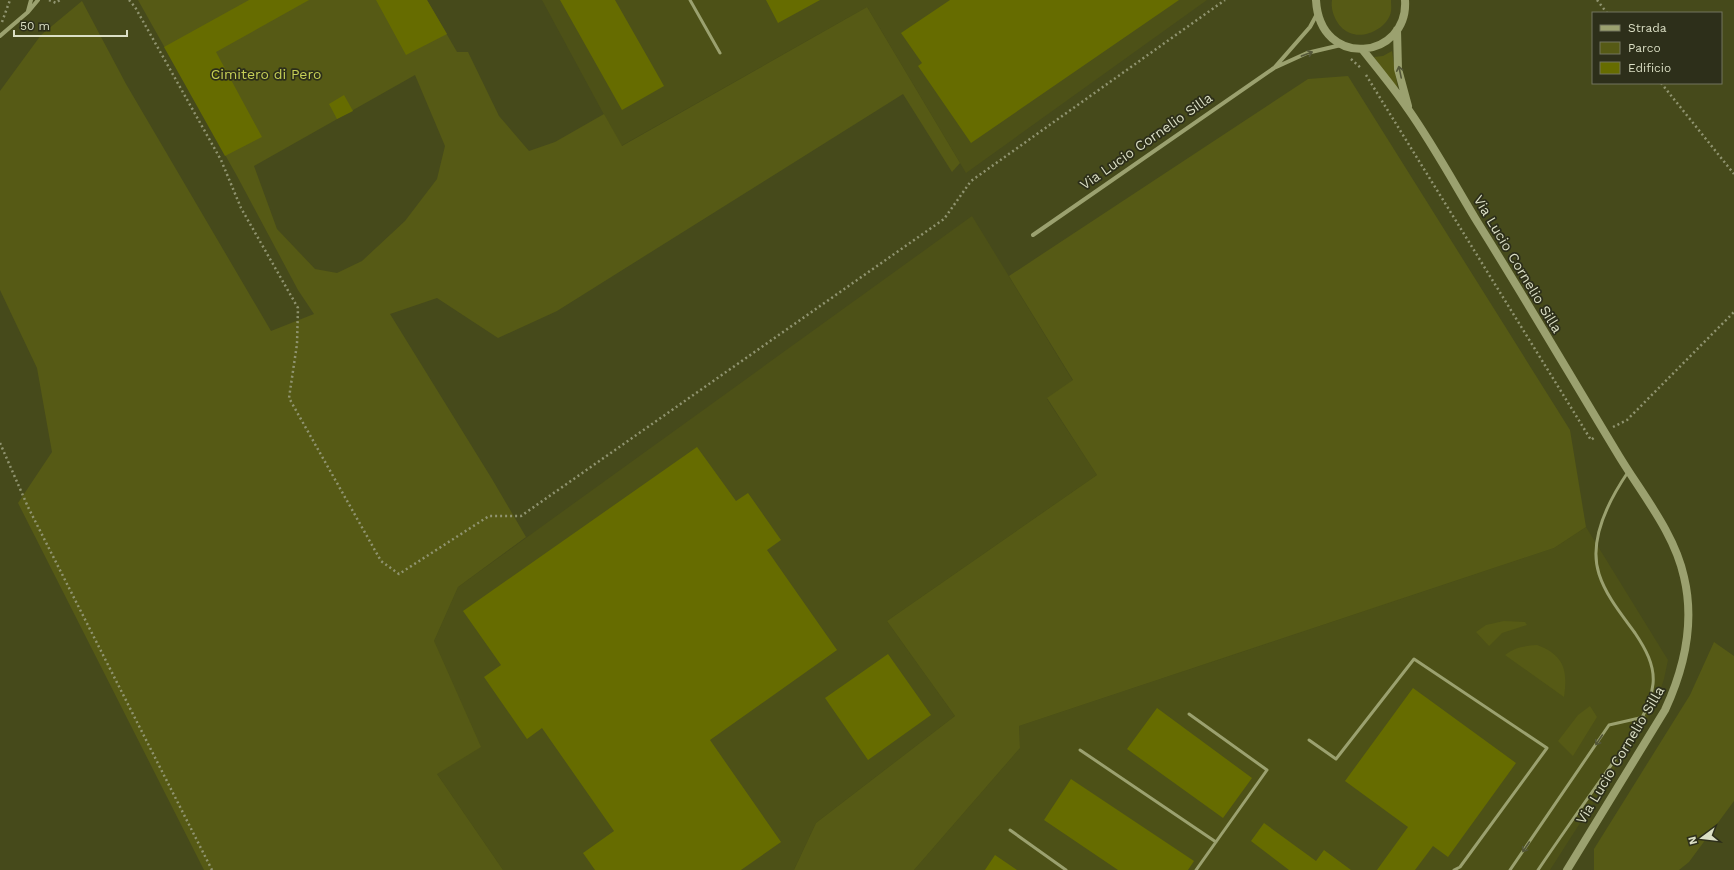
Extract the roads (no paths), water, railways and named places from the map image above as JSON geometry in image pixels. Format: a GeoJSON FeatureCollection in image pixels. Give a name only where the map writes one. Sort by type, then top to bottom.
{"type":"FeatureCollection","features":[{"type":"Feature","properties":{"kind":"street"},"geometry":{"type":"LineString","coordinates":[[28,12],[31,0]]}},
{"type":"Feature","properties":{"kind":"street"},"geometry":{"type":"LineString","coordinates":[[0,36],[28,12],[38,0]]}},
{"type":"Feature","properties":{"kind":"street","name":"Via Lucio Cornelio Silla"},"geometry":{"type":"LineString","coordinates":[[1274,68],[1310,27],[1316,14],[1316,0]]}},
{"type":"Feature","properties":{"kind":"street","name":"Via Lucio Cornelio Silla"},"geometry":{"type":"LineString","coordinates":[[1033,235],[1274,68],[1307,53],[1342,45],[1362,49],[1382,44],[1397,30],[1401,22],[1406,2]]}},
{"type":"Feature","properties":{"kind":"street","name":"Via Lucio Cornelio Silla"},"geometry":{"type":"LineString","coordinates":[[1316,14],[1325,32],[1342,45]]}},
{"type":"Feature","properties":{"kind":"street","name":"Via Lucio Cornelio Silla"},"geometry":{"type":"LineString","coordinates":[[1397,30],[1398,69],[1409,110]]}},
{"type":"Feature","properties":{"kind":"street","name":"Via Lucio Cornelio Silla"},"geometry":{"type":"LineString","coordinates":[[1362,49],[1409,110],[1605,431],[1666,531],[1678,554],[1685,578],[1688,603],[1688,626],[1684,659],[1676,685],[1665,710],[1567,870]]}},
{"type":"Feature","properties":{"kind":"lane"},"geometry":{"type":"LineString","coordinates":[[690,0],[720,53]]}},
{"type":"Feature","properties":{"kind":"lane","name":"Via Lucio Cornelio Silla"},"geometry":{"type":"LineString","coordinates":[[1538,870],[1644,717],[1653,683],[1651,662],[1644,646],[1606,590],[1599,574],[1596,558],[1598,536],[1605,514],[1615,492],[1629,471]]}},
{"type":"Feature","properties":{"kind":"lane"},"geometry":{"type":"LineString","coordinates":[[1309,740],[1336,759],[1414,659],[1547,748],[1460,867],[1454,870]]}},
{"type":"Feature","properties":{"kind":"lane"},"geometry":{"type":"LineString","coordinates":[[1189,714],[1267,770],[1196,870]]}},
{"type":"Feature","properties":{"kind":"lane","name":"Via Lucio Cornelio Silla"},"geometry":{"type":"LineString","coordinates":[[1510,870],[1609,725],[1644,717]]}},
{"type":"Feature","properties":{"kind":"lane"},"geometry":{"type":"LineString","coordinates":[[1080,750],[1216,842]]}},
{"type":"Feature","properties":{"kind":"lane"},"geometry":{"type":"LineString","coordinates":[[1010,830],[1066,870]]}},
{"type":"Feature","properties":{"kind":"park label","name":"Cimitero di Pero"},"geometry":{"type":"Point","coordinates":[266,74]}}]}
